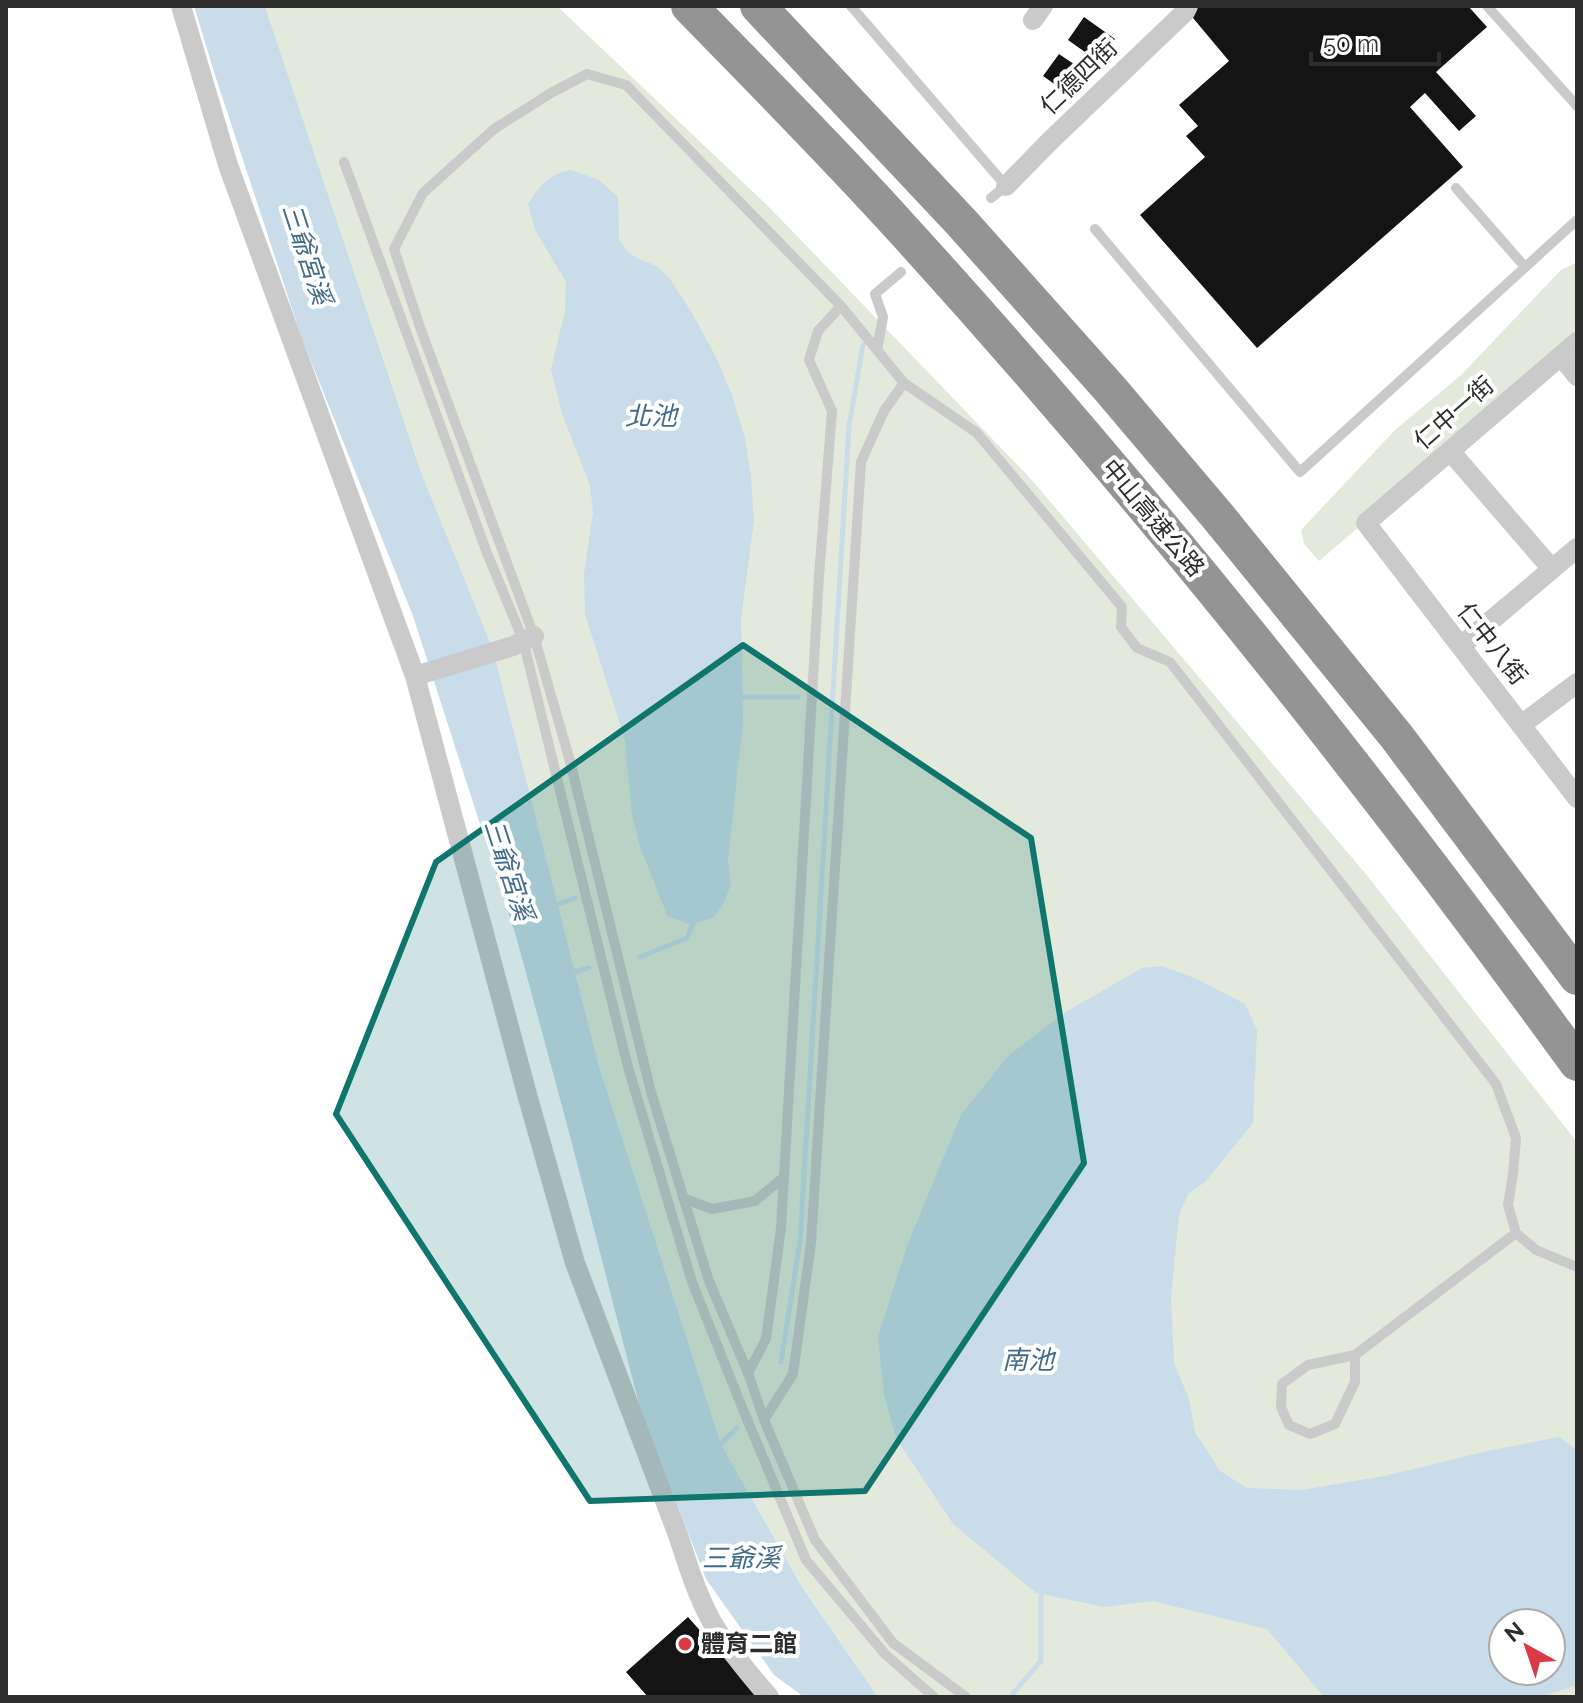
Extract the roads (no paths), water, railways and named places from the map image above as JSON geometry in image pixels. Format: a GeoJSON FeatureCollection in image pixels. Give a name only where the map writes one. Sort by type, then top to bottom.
{"type":"FeatureCollection","features":[{"type":"Feature","properties":{"kind":"highway"},"geometry":{"type":"LineString","coordinates":[[664,6],[800,143],[894,220]]}},
{"type":"Feature","properties":{"kind":"highway","name":"中山高速公路"},"geometry":{"type":"LineString","coordinates":[[689,6],[894,220],[1184,553],[1358,771],[1577,1063]]}},
{"type":"Feature","properties":{"kind":"highway","name":"中山高速公路"},"geometry":{"type":"LineString","coordinates":[[758,6],[930,189],[1110,389],[1220,519],[1397,737],[1577,977]]}},
{"type":"Feature","properties":{"kind":"highway"},"geometry":{"type":"LineString","coordinates":[[789,6],[945,172],[1110,389]]}},
{"type":"Feature","properties":{"kind":"street"},"geometry":{"type":"LineString","coordinates":[[181,6],[228,165],[420,675],[524,1083],[575,1263],[693,1580],[712,1622],[769,1697]]}},
{"type":"Feature","properties":{"kind":"street","name":"仁德四街"},"geometry":{"type":"LineString","coordinates":[[998,192],[1188,6]]}},
{"type":"Feature","properties":{"kind":"street","name":"仁中一街"},"geometry":{"type":"LineString","coordinates":[[1366,523],[1577,342]]}},
{"type":"Feature","properties":{"kind":"street"},"geometry":{"type":"LineString","coordinates":[[1561,356],[1577,376]]}},
{"type":"Feature","properties":{"kind":"street"},"geometry":{"type":"LineString","coordinates":[[1450,451],[1552,569]]}},
{"type":"Feature","properties":{"kind":"street","name":"仁中八街"},"geometry":{"type":"LineString","coordinates":[[1366,523],[1576,796]]}},
{"type":"Feature","properties":{"kind":"street"},"geometry":{"type":"LineString","coordinates":[[1461,646],[1577,548]]}},
{"type":"Feature","properties":{"kind":"street"},"geometry":{"type":"LineString","coordinates":[[420,675],[523,641]]}},
{"type":"Feature","properties":{"kind":"street"},"geometry":{"type":"LineString","coordinates":[[1521,725],[1577,683]]}},
{"type":"Feature","properties":{"kind":"lane"},"geometry":{"type":"LineString","coordinates":[[851,6],[998,192]]}},
{"type":"Feature","properties":{"kind":"lane"},"geometry":{"type":"LineString","coordinates":[[1487,6],[1577,106]]}},
{"type":"Feature","properties":{"kind":"lane"},"geometry":{"type":"LineString","coordinates":[[934,1697],[885,1654],[806,1560],[692,1282],[628,1067],[523,641],[394,249],[423,193],[494,129],[587,74],[626,85],[841,306],[904,383],[977,433],[1122,607],[1121,627],[1137,648],[1170,662],[1496,1084],[1516,1138],[1508,1205],[1516,1233],[1536,1250],[1577,1267]]}},
{"type":"Feature","properties":{"kind":"lane"},"geometry":{"type":"LineString","coordinates":[[344,162],[482,539],[570,761],[651,1092],[709,1281],[748,1373],[764,1420],[815,1540],[893,1643],[966,1697]]}},
{"type":"Feature","properties":{"kind":"lane"},"geometry":{"type":"LineString","coordinates":[[1456,188],[1525,267]]}},
{"type":"Feature","properties":{"kind":"lane"},"geometry":{"type":"LineString","coordinates":[[1095,229],[1300,472],[1577,220]]}},
{"type":"Feature","properties":{"kind":"lane"},"geometry":{"type":"LineString","coordinates":[[877,350],[883,317],[875,294],[901,272]]}},
{"type":"Feature","properties":{"kind":"lane"},"geometry":{"type":"LineString","coordinates":[[748,1373],[766,1339],[781,1228],[819,576],[832,411],[809,360],[818,331],[841,306]]}},
{"type":"Feature","properties":{"kind":"lane"},"geometry":{"type":"LineString","coordinates":[[764,1420],[793,1374],[811,1243],[861,462],[884,411],[904,383]]}},
{"type":"Feature","properties":{"kind":"lane"},"geometry":{"type":"LineString","coordinates":[[683,1198],[712,1209],[755,1201],[784,1177]]}},
{"type":"Feature","properties":{"kind":"lane"},"geometry":{"type":"LineString","coordinates":[[1355,1355],[1355,1382],[1335,1424],[1310,1434],[1289,1425],[1281,1407],[1282,1384],[1308,1365],[1355,1355],[1516,1233]]}},
{"type":"Feature","properties":{"kind":"water","name":"三爺溪"},"geometry":{"type":"Polygon","coordinates":[[[194,6],[265,6],[421,472],[493,649],[599,1066],[721,1444],[802,1587],[878,1697],[804,1697],[774,1675],[706,1579],[640,1408],[516,936],[413,616],[302,339],[194,6]]]}},
{"type":"Feature","properties":{"kind":"water","name":"北池"},"geometry":{"type":"Polygon","coordinates":[[[571,170],[599,180],[618,197],[619,240],[628,252],[657,266],[670,279],[692,313],[716,357],[745,438],[754,520],[741,619],[743,721],[728,860],[731,884],[723,905],[714,917],[694,924],[667,915],[639,844],[631,809],[625,740],[585,614],[584,574],[593,512],[590,485],[562,414],[551,369],[565,311],[566,282],[535,230],[528,204],[551,178],[571,170]]]}},
{"type":"Feature","properties":{"kind":"water","name":"南池"},"geometry":{"type":"Polygon","coordinates":[[[1162,966],[1197,979],[1245,1004],[1257,1030],[1253,1123],[1205,1182],[1188,1194],[1179,1215],[1171,1297],[1174,1363],[1189,1399],[1195,1432],[1220,1471],[1247,1488],[1302,1490],[1384,1476],[1559,1437],[1577,1450],[1577,1685],[1540,1697],[1324,1697],[1267,1629],[1152,1601],[1105,1607],[1036,1593],[953,1524],[896,1438],[884,1395],[878,1337],[907,1246],[961,1115],[1008,1056],[1067,1011],[1142,968],[1162,966]]]}},
{"type":"Feature","properties":{"kind":"waterway"},"geometry":{"type":"LineString","coordinates":[[781,1362],[800,1241],[849,426],[863,345]]}},
{"type":"Feature","properties":{"kind":"waterway"},"geometry":{"type":"LineString","coordinates":[[739,697],[798,697]]}},
{"type":"Feature","properties":{"kind":"waterway"},"geometry":{"type":"LineString","coordinates":[[554,906],[575,898]]}},
{"type":"Feature","properties":{"kind":"waterway"},"geometry":{"type":"LineString","coordinates":[[640,957],[687,938],[694,921]]}},
{"type":"Feature","properties":{"kind":"waterway"},"geometry":{"type":"LineString","coordinates":[[570,973],[589,968]]}},
{"type":"Feature","properties":{"kind":"waterway"},"geometry":{"type":"LineString","coordinates":[[717,1447],[737,1428]]}},
{"type":"Feature","properties":{"kind":"waterway"},"geometry":{"type":"LineString","coordinates":[[1010,1697],[1041,1661],[1041,1589]]}},
{"type":"Feature","properties":{"kind":"place","name":"體育二館"},"geometry":{"type":"Point","coordinates":[685,1644]}},
{"type":"Feature","properties":{"kind":"water label","name":"三爺宮溪"},"geometry":{"type":"Point","coordinates":[307,254]}},
{"type":"Feature","properties":{"kind":"water label","name":"三爺宮溪"},"geometry":{"type":"Point","coordinates":[509,870]}}]}
